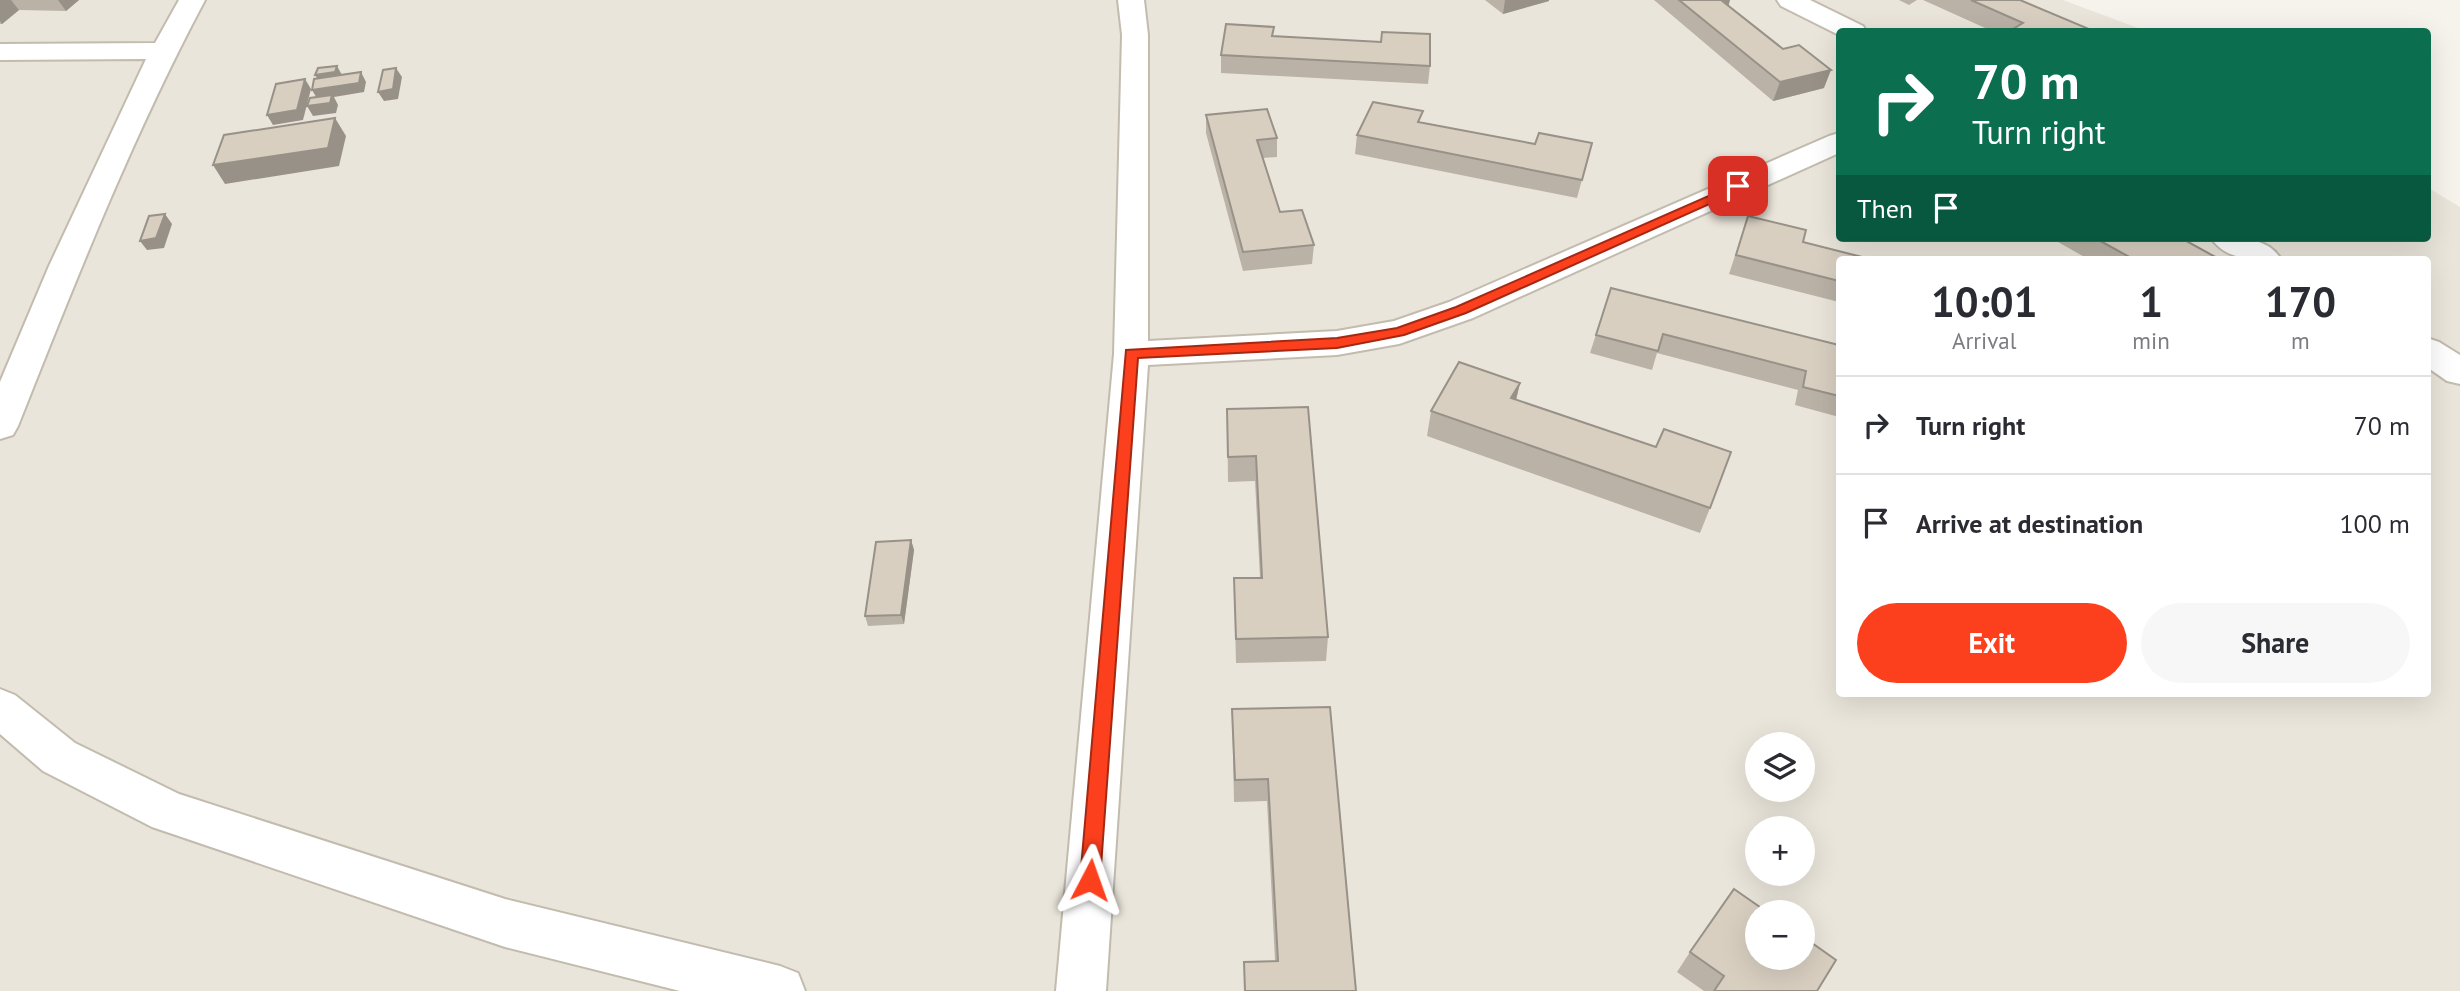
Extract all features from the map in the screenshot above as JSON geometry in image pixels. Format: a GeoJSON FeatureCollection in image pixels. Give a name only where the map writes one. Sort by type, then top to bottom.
{"type":"FeatureCollection","features":[{"type":"Feature","properties":{"kind":"street"},"geometry":{"type":"LineString","coordinates":[[0,426],[65,266],[164,51],[192,0]]}},
{"type":"Feature","properties":{"kind":"street"},"geometry":{"type":"LineString","coordinates":[[1081,991],[1131,354],[1135,35],[1130,0]]}},
{"type":"Feature","properties":{"kind":"street"},"geometry":{"type":"LineString","coordinates":[[1790,0],[1846,28]]}},
{"type":"Feature","properties":{"kind":"street"},"geometry":{"type":"LineString","coordinates":[[0,52],[164,51]]}},
{"type":"Feature","properties":{"kind":"street"},"geometry":{"type":"LineString","coordinates":[[1131,354],[1337,343],[1399,332],[1461,310],[1836,143]]}},
{"type":"Feature","properties":{"kind":"street"},"geometry":{"type":"LineString","coordinates":[[2234,242],[2260,256]]}},
{"type":"Feature","properties":{"kind":"street"},"geometry":{"type":"LineString","coordinates":[[2431,353],[2460,372]]}},
{"type":"Feature","properties":{"kind":"street"},"geometry":{"type":"LineString","coordinates":[[0,708],[59,757],[168,812],[506,923],[780,991]]}},
{"type":"Feature","properties":{"kind":"shaded area"},"geometry":{"type":"Polygon","coordinates":[[[0,0],[2063,0],[2138,28],[1836,28],[1836,242],[2431,242],[2431,189],[2460,207],[2460,991],[0,991],[0,0]]]}},
{"type":"Feature","properties":{"kind":"building"},"geometry":{"type":"Polygon","coordinates":[[[1679,0],[1721,0],[1783,49],[1799,45],[1831,70],[1780,82],[1679,0]]]}},
{"type":"Feature","properties":{"kind":"building"},"geometry":{"type":"Polygon","coordinates":[[[1971,0],[2020,0],[2087,28],[2015,28],[2023,23],[1971,0]]]}},
{"type":"Feature","properties":{"kind":"building"},"geometry":{"type":"Polygon","coordinates":[[[1226,24],[1274,27],[1272,36],[1381,42],[1382,32],[1430,34],[1430,66],[1221,55],[1226,24]]]}},
{"type":"Feature","properties":{"kind":"building"},"geometry":{"type":"Polygon","coordinates":[[[337,66],[335,72],[315,75],[318,68],[337,66]]]}},
{"type":"Feature","properties":{"kind":"building"},"geometry":{"type":"Polygon","coordinates":[[[396,68],[393,89],[378,92],[383,70],[396,68]]]}},
{"type":"Feature","properties":{"kind":"building"},"geometry":{"type":"Polygon","coordinates":[[[361,72],[359,83],[312,90],[314,79],[361,72]]]}},
{"type":"Feature","properties":{"kind":"building"},"geometry":{"type":"Polygon","coordinates":[[[305,79],[297,110],[267,115],[276,84],[305,79]]]}},
{"type":"Feature","properties":{"kind":"building"},"geometry":{"type":"Polygon","coordinates":[[[332,95],[330,103],[307,106],[310,98],[332,95]]]}},
{"type":"Feature","properties":{"kind":"building"},"geometry":{"type":"Polygon","coordinates":[[[1373,102],[1423,111],[1418,122],[1535,144],[1539,133],[1592,143],[1582,180],[1357,135],[1373,102]]]}},
{"type":"Feature","properties":{"kind":"building"},"geometry":{"type":"Polygon","coordinates":[[[1267,109],[1277,138],[1257,140],[1280,212],[1302,210],[1314,245],[1243,252],[1206,115],[1267,109]]]}},
{"type":"Feature","properties":{"kind":"building"},"geometry":{"type":"Polygon","coordinates":[[[335,118],[328,148],[213,165],[224,135],[335,118]]]}},
{"type":"Feature","properties":{"kind":"building"},"geometry":{"type":"Polygon","coordinates":[[[165,214],[156,238],[140,241],[149,216],[165,214]]]}},
{"type":"Feature","properties":{"kind":"building"},"geometry":{"type":"Polygon","coordinates":[[[1748,216],[1806,230],[1803,242],[1858,256],[1836,256],[1836,280],[1736,255],[1748,216]]]}},
{"type":"Feature","properties":{"kind":"building"},"geometry":{"type":"Polygon","coordinates":[[[2102,242],[2188,242],[2214,256],[2128,256],[2102,242]]]}},
{"type":"Feature","properties":{"kind":"building"},"geometry":{"type":"Polygon","coordinates":[[[1611,288],[1836,344],[1836,395],[1803,387],[1806,371],[1663,334],[1658,351],[1596,335],[1611,288]]]}},
{"type":"Feature","properties":{"kind":"building"},"geometry":{"type":"Polygon","coordinates":[[[1459,362],[1520,383],[1511,398],[1656,447],[1664,429],[1731,452],[1710,508],[1431,411],[1459,362]]]}},
{"type":"Feature","properties":{"kind":"building"},"geometry":{"type":"Polygon","coordinates":[[[1308,407],[1328,637],[1236,639],[1234,578],[1262,578],[1256,456],[1228,457],[1227,409],[1308,407]]]}},
{"type":"Feature","properties":{"kind":"building"},"geometry":{"type":"Polygon","coordinates":[[[911,540],[901,615],[865,616],[876,542],[911,540]]]}},
{"type":"Feature","properties":{"kind":"building"},"geometry":{"type":"Polygon","coordinates":[[[1330,707],[1356,991],[1245,991],[1244,962],[1278,961],[1268,779],[1235,780],[1232,709],[1330,707]]]}},
{"type":"Feature","properties":{"kind":"building"},"geometry":{"type":"Polygon","coordinates":[[[1734,889],[1750,900],[1745,900],[1745,970],[1815,970],[1815,945],[1836,960],[1817,991],[1714,991],[1724,976],[1690,952],[1734,889]]]}},
{"type":"Feature","properties":{"kind":"route"},"geometry":{"type":"LineString","coordinates":[[1090,880],[1131,354],[1337,343],[1399,332],[1461,310],[1738,186]]}}]}
